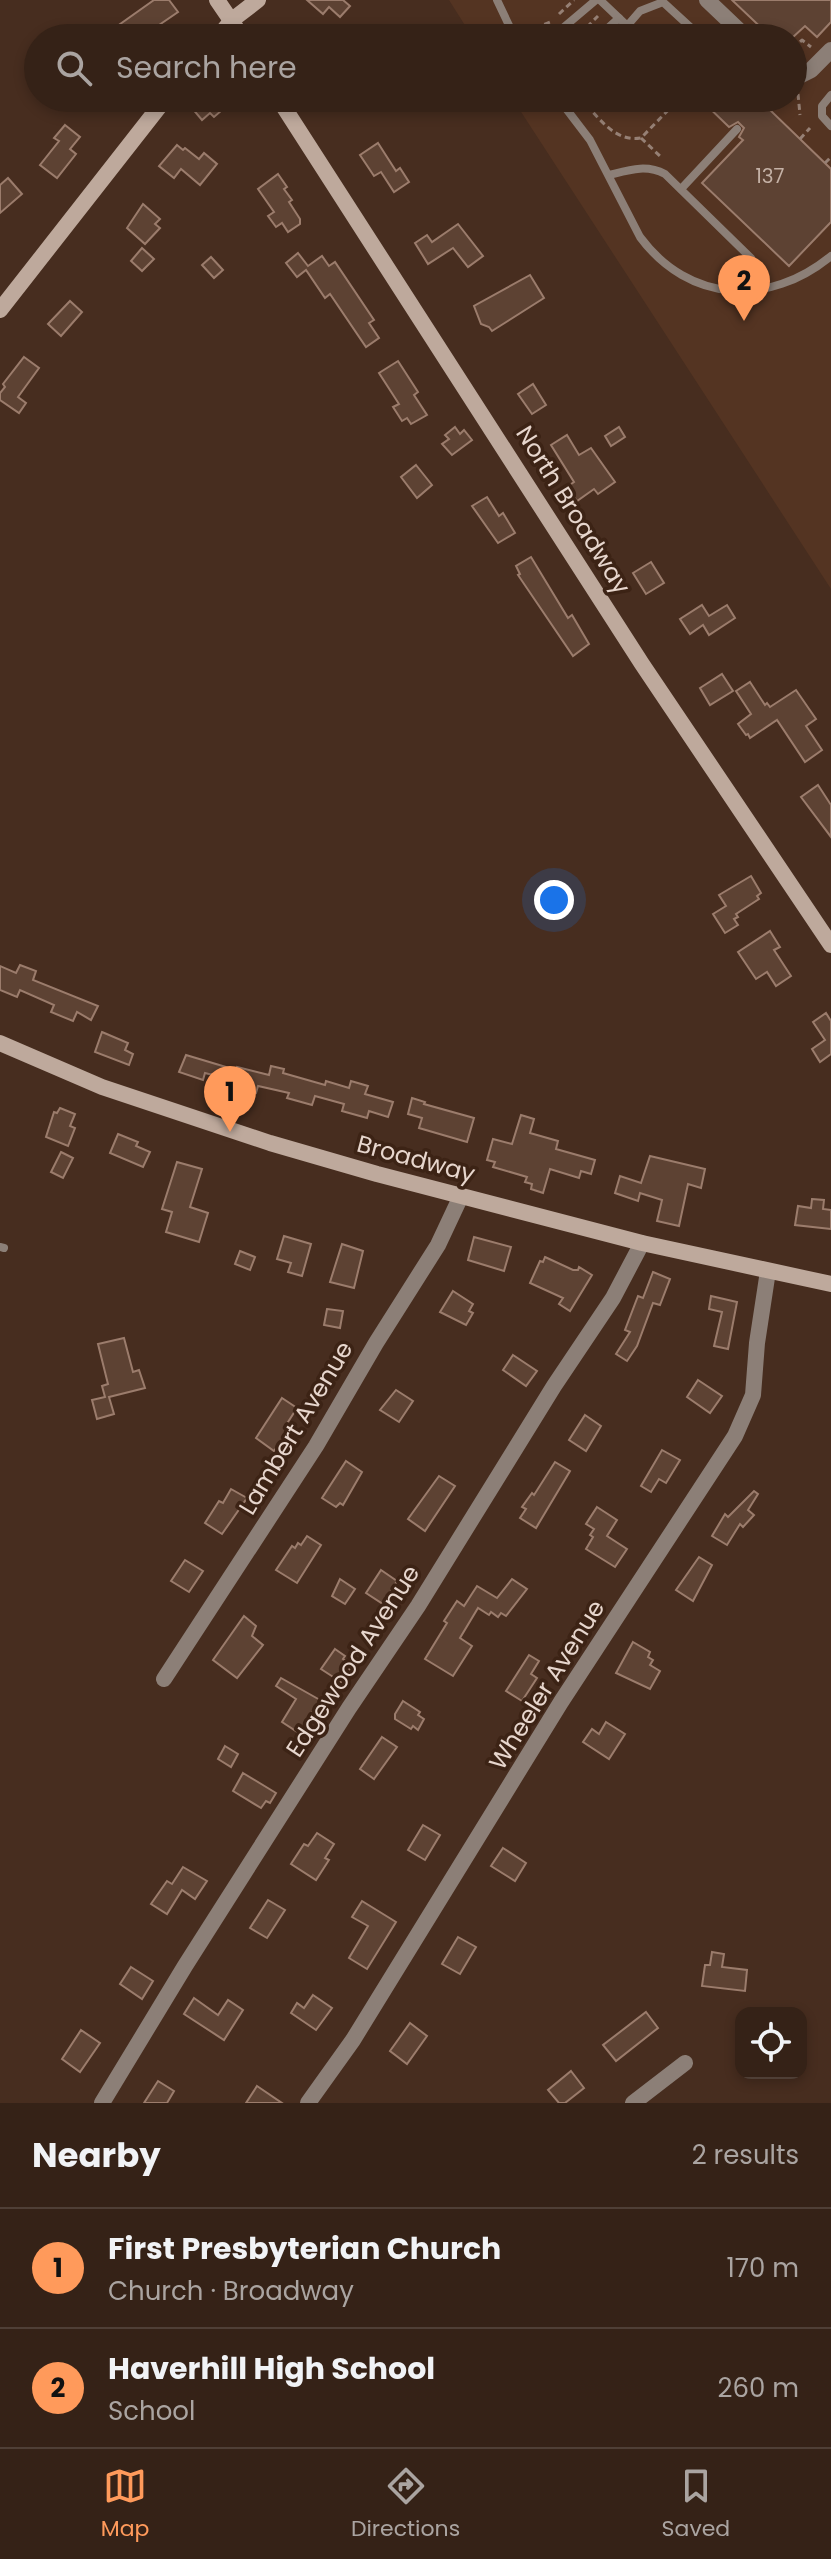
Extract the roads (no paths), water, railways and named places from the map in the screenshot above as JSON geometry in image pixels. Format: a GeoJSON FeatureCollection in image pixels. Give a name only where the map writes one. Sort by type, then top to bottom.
{"type":"FeatureCollection","features":[{"type":"Feature","properties":{"kind":"main road"},"geometry":{"type":"LineString","coordinates":[[217,0],[234,24]]}},
{"type":"Feature","properties":{"kind":"main road"},"geometry":{"type":"LineString","coordinates":[[229,24],[258,0]]}},
{"type":"Feature","properties":{"kind":"main road"},"geometry":{"type":"LineString","coordinates":[[0,310],[155,112]]}},
{"type":"Feature","properties":{"kind":"main road","name":"North Broadway"},"geometry":{"type":"LineString","coordinates":[[287,112],[642,664],[831,945]]}},
{"type":"Feature","properties":{"kind":"main road","name":"Broadway"},"geometry":{"type":"LineString","coordinates":[[0,1043],[102,1087],[332,1162],[642,1243],[831,1284]]}},
{"type":"Feature","properties":{"kind":"street"},"geometry":{"type":"LineString","coordinates":[[707,0],[732,24]]}},
{"type":"Feature","properties":{"kind":"street"},"geometry":{"type":"LineString","coordinates":[[807,72],[827,54]]}},
{"type":"Feature","properties":{"kind":"street","name":"Lambert Avenue"},"geometry":{"type":"LineString","coordinates":[[164,1679],[316,1446],[438,1245],[461,1196]]}},
{"type":"Feature","properties":{"kind":"street","name":"Edgewood Avenue"},"geometry":{"type":"LineString","coordinates":[[102,2103],[185,1966],[613,1298],[642,1243]]}},
{"type":"Feature","properties":{"kind":"street","name":"Wheeler Avenue"},"geometry":{"type":"LineString","coordinates":[[308,2103],[353,2040],[561,1702],[735,1436],[753,1395],[768,1271]]}},
{"type":"Feature","properties":{"kind":"street"},"geometry":{"type":"LineString","coordinates":[[633,2103],[685,2063]]}},
{"type":"Feature","properties":{"kind":"lane"},"geometry":{"type":"LineString","coordinates":[[497,0],[508,24]]}},
{"type":"Feature","properties":{"kind":"lane"},"geometry":{"type":"LineString","coordinates":[[569,24],[598,0],[625,24]]}},
{"type":"Feature","properties":{"kind":"lane"},"geometry":{"type":"LineString","coordinates":[[629,24],[640,11],[663,2],[687,24]]}},
{"type":"Feature","properties":{"kind":"lane"},"geometry":{"type":"LineString","coordinates":[[612,24],[619,18]]}},
{"type":"Feature","properties":{"kind":"lane"},"geometry":{"type":"LineString","coordinates":[[831,95],[822,106],[822,116],[831,126]]}},
{"type":"Feature","properties":{"kind":"lane"},"geometry":{"type":"LineString","coordinates":[[569,112],[590,140],[640,237],[650,251],[672,270],[707,287],[734,291],[773,289],[813,271],[831,256]]}},
{"type":"Feature","properties":{"kind":"lane"},"geometry":{"type":"LineString","coordinates":[[681,189],[737,129]]}},
{"type":"Feature","properties":{"kind":"lane"},"geometry":{"type":"LineString","coordinates":[[609,175],[634,169],[655,169],[681,189],[751,258],[756,269],[758,290]]}},
{"type":"Feature","properties":{"kind":"place","name":"Haverhill High School"},"geometry":{"type":"Point","coordinates":[744,321]}},
{"type":"Feature","properties":{"kind":"place","name":"First Presbyterian Church"},"geometry":{"type":"Point","coordinates":[230,1132]}}]}
